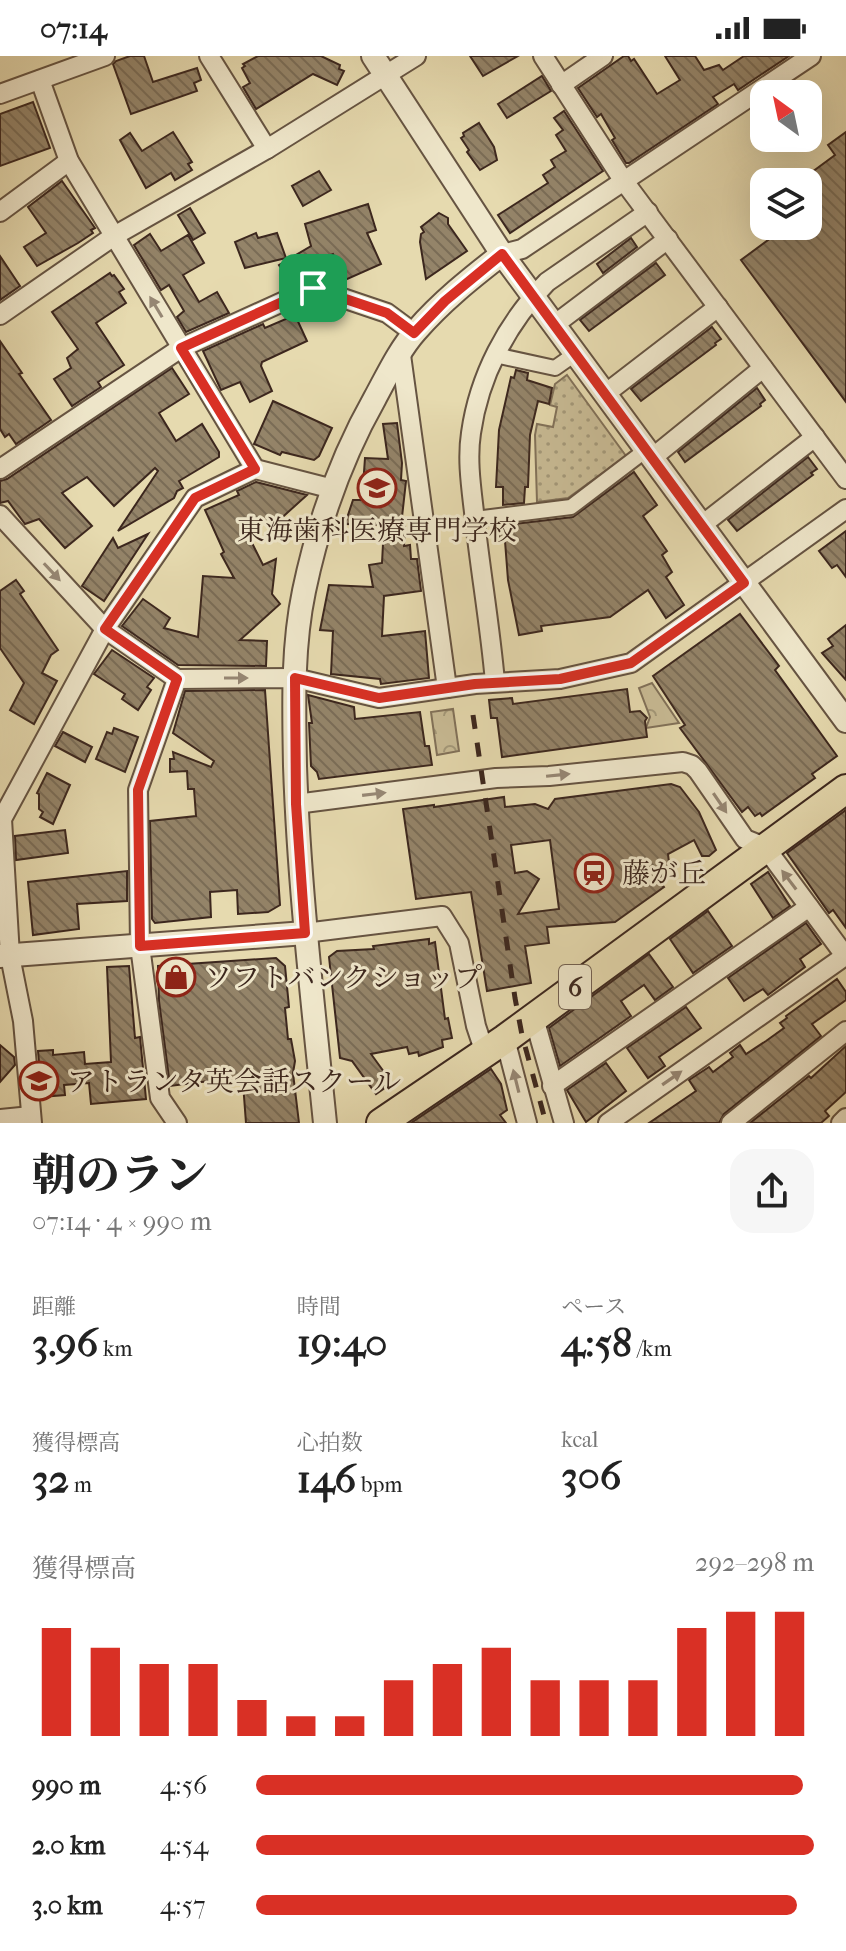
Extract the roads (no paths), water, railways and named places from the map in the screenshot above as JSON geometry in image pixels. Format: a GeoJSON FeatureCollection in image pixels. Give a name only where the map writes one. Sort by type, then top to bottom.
{"type":"FeatureCollection","features":[{"type":"Feature","properties":{"kind":"main road","name":"6"},"geometry":{"type":"LineString","coordinates":[[381,1123],[534,1018],[846,789]]}},
{"type":"Feature","properties":{"kind":"street"},"geometry":{"type":"LineString","coordinates":[[0,94],[105,56]]}},
{"type":"Feature","properties":{"kind":"street"},"geometry":{"type":"LineString","coordinates":[[209,56],[267,149]]}},
{"type":"Feature","properties":{"kind":"street"},"geometry":{"type":"LineString","coordinates":[[373,56],[502,254],[846,721]]}},
{"type":"Feature","properties":{"kind":"street"},"geometry":{"type":"LineString","coordinates":[[0,315],[114,236],[267,149],[416,56]]}},
{"type":"Feature","properties":{"kind":"street"},"geometry":{"type":"LineString","coordinates":[[543,56],[623,180],[846,479]]}},
{"type":"Feature","properties":{"kind":"street"},"geometry":{"type":"LineString","coordinates":[[561,85],[603,56]]}},
{"type":"Feature","properties":{"kind":"street"},"geometry":{"type":"LineString","coordinates":[[325,1123],[305,933],[296,804],[295,678],[304,592],[333,489],[358,427],[414,333],[445,301],[502,254],[522,249],[811,56]]}},
{"type":"Feature","properties":{"kind":"street"},"geometry":{"type":"LineString","coordinates":[[40,80],[69,161],[255,469]]}},
{"type":"Feature","properties":{"kind":"street"},"geometry":{"type":"LineString","coordinates":[[0,212],[69,161]]}},
{"type":"Feature","properties":{"kind":"street"},"geometry":{"type":"LineString","coordinates":[[495,682],[470,478],[470,434],[480,392],[495,355],[533,297],[547,282],[648,212]]}},
{"type":"Feature","properties":{"kind":"street"},"geometry":{"type":"LineString","coordinates":[[554,325],[668,239]]}},
{"type":"Feature","properties":{"kind":"street"},"geometry":{"type":"LineString","coordinates":[[0,469],[181,348],[313,288],[387,313],[414,333]]}},
{"type":"Feature","properties":{"kind":"street"},"geometry":{"type":"LineString","coordinates":[[605,394],[718,307]]}},
{"type":"Feature","properties":{"kind":"street"},"geometry":{"type":"LineString","coordinates":[[495,355],[555,368],[575,354]]}},
{"type":"Feature","properties":{"kind":"street"},"geometry":{"type":"LineString","coordinates":[[401,355],[447,688]]}},
{"type":"Feature","properties":{"kind":"street"},"geometry":{"type":"LineString","coordinates":[[475,519],[571,507],[649,454],[763,368]]}},
{"type":"Feature","properties":{"kind":"street"},"geometry":{"type":"LineString","coordinates":[[702,525],[815,437]]}},
{"type":"Feature","properties":{"kind":"street"},"geometry":{"type":"LineString","coordinates":[[0,1119],[31,1120],[23,1021],[5,956],[1,819],[105,629],[195,498],[255,469],[333,489]]}},
{"type":"Feature","properties":{"kind":"street"},"geometry":{"type":"LineString","coordinates":[[0,515],[105,629],[177,679],[295,678],[379,698],[495,682],[560,679],[631,663],[846,509]]}},
{"type":"Feature","properties":{"kind":"street"},"geometry":{"type":"LineString","coordinates":[[177,679],[138,790],[140,946],[160,1098],[177,1123]]}},
{"type":"Feature","properties":{"kind":"street"},"geometry":{"type":"LineString","coordinates":[[296,804],[496,778],[549,776],[675,761],[692,765],[745,839],[765,847],[845,956],[608,1123]]}},
{"type":"Feature","properties":{"kind":"street"},"geometry":{"type":"LineString","coordinates":[[552,1086],[809,907]]}},
{"type":"Feature","properties":{"kind":"street"},"geometry":{"type":"LineString","coordinates":[[5,956],[305,933],[442,916],[459,943],[476,1026],[495,1046],[527,1123]]}},
{"type":"Feature","properties":{"kind":"street"},"geometry":{"type":"LineString","coordinates":[[534,1018],[564,1123]]}},
{"type":"Feature","properties":{"kind":"street"},"geometry":{"type":"LineString","coordinates":[[731,1123],[846,1031]]}},
{"type":"Feature","properties":{"kind":"street"},"geometry":{"type":"LineString","coordinates":[[841,1123],[846,1118]]}},
{"type":"Feature","properties":{"kind":"railway"},"geometry":{"type":"LineString","coordinates":[[473,715],[515,998],[546,1123]]}},
{"type":"Feature","properties":{"kind":"place","name":"東海歯科医療専門学校"},"geometry":{"type":"Point","coordinates":[377,488]}},
{"type":"Feature","properties":{"kind":"place","name":"藤が丘"},"geometry":{"type":"Point","coordinates":[594,873]}},
{"type":"Feature","properties":{"kind":"place","name":"ソフトバンクショップ"},"geometry":{"type":"Point","coordinates":[176,977]}},
{"type":"Feature","properties":{"kind":"place","name":"アトランタ英会話スクール"},"geometry":{"type":"Point","coordinates":[39,1081]}}]}
